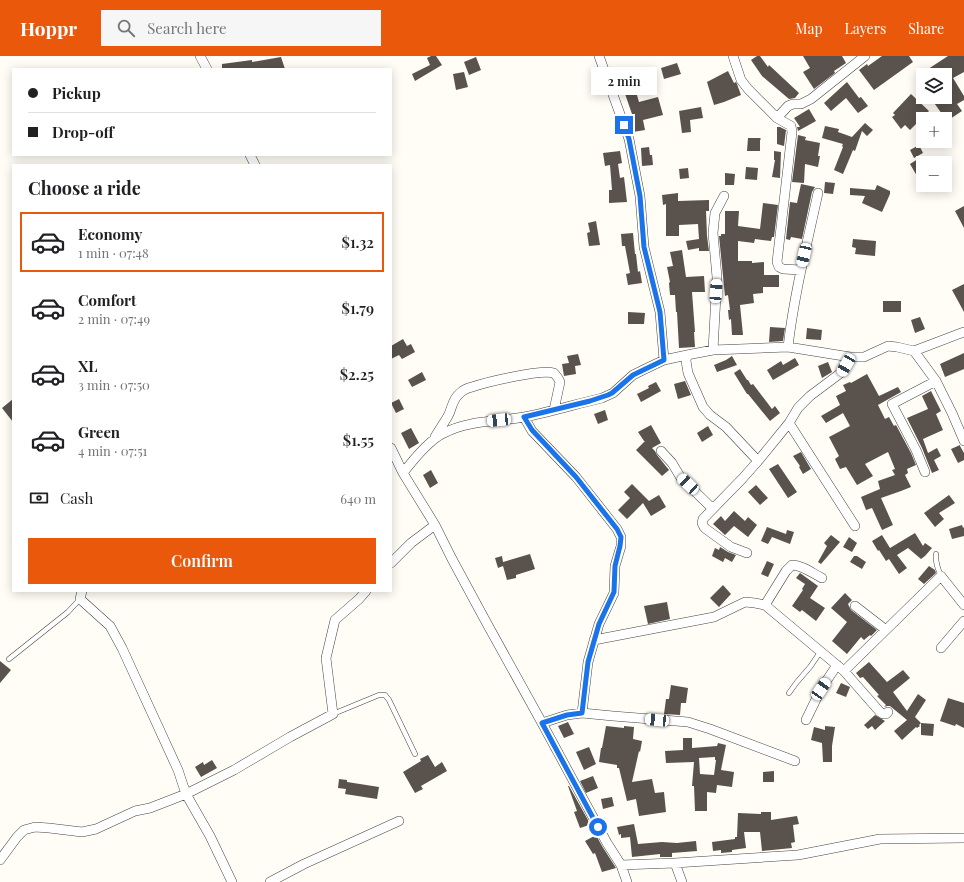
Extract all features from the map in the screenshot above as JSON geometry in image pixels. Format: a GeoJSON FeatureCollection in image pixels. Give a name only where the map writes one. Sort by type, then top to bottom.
{"type":"FeatureCollection","features":[{"type":"Feature","properties":{"kind":"street"},"geometry":{"type":"LineString","coordinates":[[200,56],[206,68]]}},
{"type":"Feature","properties":{"kind":"street"},"geometry":{"type":"LineString","coordinates":[[599,56],[629,139],[640,196],[644,247],[660,312],[664,360]]}},
{"type":"Feature","properties":{"kind":"street"},"geometry":{"type":"LineString","coordinates":[[733,56],[741,80],[748,89],[777,118],[792,126],[777,262],[779,267],[783,269],[801,270]]}},
{"type":"Feature","properties":{"kind":"street"},"geometry":{"type":"LineString","coordinates":[[777,118],[788,106],[793,104],[801,104],[811,99],[865,56]]}},
{"type":"Feature","properties":{"kind":"street"},"geometry":{"type":"LineString","coordinates":[[788,347],[791,322],[801,270],[818,194]]}},
{"type":"Feature","properties":{"kind":"street"},"geometry":{"type":"LineString","coordinates":[[713,350],[717,277],[713,233],[715,213],[724,196]]}},
{"type":"Feature","properties":{"kind":"street"},"geometry":{"type":"LineString","coordinates":[[403,473],[418,455],[442,433],[474,423],[524,417],[602,398],[612,393],[633,375],[664,360],[713,350],[788,347],[850,358],[864,357],[888,346],[914,351],[964,332]]}},
{"type":"Feature","properties":{"kind":"street"},"geometry":{"type":"LineString","coordinates":[[914,351],[936,381],[964,442]]}},
{"type":"Feature","properties":{"kind":"street"},"geometry":{"type":"LineString","coordinates":[[687,355],[686,361],[688,373],[703,407],[726,427],[758,460]]}},
{"type":"Feature","properties":{"kind":"street"},"geometry":{"type":"LineString","coordinates":[[747,553],[731,547],[704,527],[702,523],[703,519],[742,479],[789,423],[798,408],[810,396],[842,372],[850,358]]}},
{"type":"Feature","properties":{"kind":"street"},"geometry":{"type":"LineString","coordinates":[[433,440],[449,414],[455,398],[472,387],[486,383],[524,375],[545,372],[554,373],[560,382],[554,410]]}},
{"type":"Feature","properties":{"kind":"street"},"geometry":{"type":"LineString","coordinates":[[925,472],[916,450],[892,404],[936,381]]}},
{"type":"Feature","properties":{"kind":"street"},"geometry":{"type":"LineString","coordinates":[[524,417],[532,430],[576,477],[617,529],[621,537],[615,566],[614,592],[599,624],[588,662],[582,713]]}},
{"type":"Feature","properties":{"kind":"street"},"geometry":{"type":"LineString","coordinates":[[789,423],[855,526]]}},
{"type":"Feature","properties":{"kind":"street"},"geometry":{"type":"LineString","coordinates":[[392,450],[403,473],[435,525],[452,559],[607,843],[621,865],[627,882]]}},
{"type":"Feature","properties":{"kind":"street"},"geometry":{"type":"LineString","coordinates":[[661,451],[672,463],[681,478],[713,509]]}},
{"type":"Feature","properties":{"kind":"street"},"geometry":{"type":"LineString","coordinates":[[392,562],[411,543],[435,525]]}},
{"type":"Feature","properties":{"kind":"street"},"geometry":{"type":"LineString","coordinates":[[765,605],[786,571],[792,565],[802,567],[822,578]]}},
{"type":"Feature","properties":{"kind":"street"},"geometry":{"type":"LineString","coordinates":[[806,720],[821,689],[841,668],[886,630],[941,576],[964,605]]}},
{"type":"Feature","properties":{"kind":"street"},"geometry":{"type":"LineString","coordinates":[[0,860],[24,830],[35,827],[82,832],[96,829],[135,811],[150,808],[186,794],[234,770],[333,714],[326,658],[335,620],[365,592]]}},
{"type":"Feature","properties":{"kind":"street"},"geometry":{"type":"LineString","coordinates":[[81,595],[110,626],[122,648],[178,770],[186,794],[210,836],[232,882]]}},
{"type":"Feature","properties":{"kind":"street"},"geometry":{"type":"LineString","coordinates":[[594,640],[714,617],[745,602],[765,605],[841,668],[880,712],[883,714],[888,712]]}},
{"type":"Feature","properties":{"kind":"street"},"geometry":{"type":"LineString","coordinates":[[855,606],[886,630]]}},
{"type":"Feature","properties":{"kind":"street"},"geometry":{"type":"LineString","coordinates":[[941,648],[964,621]]}},
{"type":"Feature","properties":{"kind":"street"},"geometry":{"type":"LineString","coordinates":[[542,723],[567,715],[582,713],[688,722],[794,761]]}},
{"type":"Feature","properties":{"kind":"street"},"geometry":{"type":"LineString","coordinates":[[270,882],[304,864],[399,821]]}},
{"type":"Feature","properties":{"kind":"street"},"geometry":{"type":"LineString","coordinates":[[621,865],[675,863],[798,854],[880,839],[964,838]]}},
{"type":"Feature","properties":{"kind":"street"},"geometry":{"type":"LineString","coordinates":[[675,863],[682,882]]}},
{"type":"Feature","properties":{"kind":"lane"},"geometry":{"type":"LineString","coordinates":[[936,554],[941,576]]}},
{"type":"Feature","properties":{"kind":"lane"},"geometry":{"type":"LineString","coordinates":[[9,659],[68,612],[81,595]]}},
{"type":"Feature","properties":{"kind":"lane"},"geometry":{"type":"LineString","coordinates":[[790,693],[821,652]]}},
{"type":"Feature","properties":{"kind":"lane"},"geometry":{"type":"LineString","coordinates":[[333,714],[379,695],[385,695],[389,700],[415,754]]}},
{"type":"Feature","properties":{"kind":"building"},"geometry":{"type":"Polygon","coordinates":[[[436,56],[442,65],[415,81],[412,74],[430,65],[427,58],[436,56]]]}},
{"type":"Feature","properties":{"kind":"building"},"geometry":{"type":"Polygon","coordinates":[[[757,56],[760,56],[768,67],[769,65],[799,93],[795,98],[789,99],[762,76],[751,60],[757,56]]]}},
{"type":"Feature","properties":{"kind":"building"},"geometry":{"type":"Polygon","coordinates":[[[803,56],[842,56],[846,63],[834,71],[835,73],[814,89],[803,72],[810,68],[803,56]]]}},
{"type":"Feature","properties":{"kind":"building"},"geometry":{"type":"Polygon","coordinates":[[[882,56],[909,56],[913,62],[874,90],[859,70],[867,64],[868,66],[882,56]]]}},
{"type":"Feature","properties":{"kind":"building"},"geometry":{"type":"Polygon","coordinates":[[[948,56],[964,56],[964,72],[953,78],[964,96],[964,100],[957,104],[962,111],[952,118],[952,112],[940,112],[935,104],[952,104],[952,68],[930,68],[948,56]]]}},
{"type":"Feature","properties":{"kind":"building"},"geometry":{"type":"Polygon","coordinates":[[[281,57],[285,68],[222,68],[222,64],[252,60],[252,62],[281,57]]]}},
{"type":"Feature","properties":{"kind":"building"},"geometry":{"type":"Polygon","coordinates":[[[476,57],[481,70],[469,75],[464,62],[476,57]]]}},
{"type":"Feature","properties":{"kind":"building"},"geometry":{"type":"Polygon","coordinates":[[[677,63],[681,74],[664,79],[661,68],[677,63]]]}},
{"type":"Feature","properties":{"kind":"building"},"geometry":{"type":"Polygon","coordinates":[[[728,71],[734,83],[736,82],[741,95],[714,105],[707,82],[728,71]]]}},
{"type":"Feature","properties":{"kind":"building"},"geometry":{"type":"Polygon","coordinates":[[[464,72],[468,87],[456,90],[453,74],[464,72]]]}},
{"type":"Feature","properties":{"kind":"building"},"geometry":{"type":"Polygon","coordinates":[[[847,82],[859,98],[861,97],[868,106],[858,113],[846,98],[831,111],[824,103],[847,82]]]}},
{"type":"Feature","properties":{"kind":"building"},"geometry":{"type":"Polygon","coordinates":[[[634,85],[639,102],[658,97],[663,115],[643,120],[645,130],[633,132],[630,114],[632,114],[623,88],[634,85]]]}},
{"type":"Feature","properties":{"kind":"building"},"geometry":{"type":"Polygon","coordinates":[[[911,94],[916,99],[916,104],[922,104],[929,111],[916,112],[916,124],[910,130],[905,125],[901,129],[892,117],[895,115],[893,113],[911,94]]]}},
{"type":"Feature","properties":{"kind":"building"},"geometry":{"type":"Polygon","coordinates":[[[701,107],[703,118],[690,120],[691,132],[682,133],[679,111],[701,107]]]}},
{"type":"Feature","properties":{"kind":"building"},"geometry":{"type":"Polygon","coordinates":[[[809,109],[816,121],[798,131],[797,127],[800,127],[794,118],[809,109]]]}},
{"type":"Feature","properties":{"kind":"building"},"geometry":{"type":"Polygon","coordinates":[[[865,123],[873,130],[867,136],[862,131],[855,151],[853,150],[843,174],[834,170],[843,144],[822,138],[825,126],[839,129],[838,132],[852,137],[865,123]]]}},
{"type":"Feature","properties":{"kind":"building"},"geometry":{"type":"Polygon","coordinates":[[[777,127],[786,130],[784,146],[777,144],[777,127]]]}},
{"type":"Feature","properties":{"kind":"building"},"geometry":{"type":"Polygon","coordinates":[[[798,135],[806,137],[805,140],[820,143],[818,167],[805,164],[804,183],[792,182],[798,135]]]}},
{"type":"Feature","properties":{"kind":"building"},"geometry":{"type":"Polygon","coordinates":[[[748,138],[761,139],[760,151],[747,151],[748,138]]]}},
{"type":"Feature","properties":{"kind":"building"},"geometry":{"type":"Polygon","coordinates":[[[649,147],[653,165],[642,166],[641,148],[649,147]]]}},
{"type":"Feature","properties":{"kind":"building"},"geometry":{"type":"Polygon","coordinates":[[[916,147],[916,148],[920,148],[923,153],[914,158],[910,150],[916,147]]]}},
{"type":"Feature","properties":{"kind":"building"},"geometry":{"type":"Polygon","coordinates":[[[620,151],[622,163],[618,164],[620,178],[624,177],[627,202],[609,203],[609,190],[612,190],[610,165],[605,166],[603,153],[620,151]]]}},
{"type":"Feature","properties":{"kind":"building"},"geometry":{"type":"Polygon","coordinates":[[[774,151],[781,152],[780,178],[772,177],[775,160],[774,151]]]}},
{"type":"Feature","properties":{"kind":"building"},"geometry":{"type":"Polygon","coordinates":[[[916,160],[916,174],[910,164],[916,160]]]}},
{"type":"Feature","properties":{"kind":"building"},"geometry":{"type":"Polygon","coordinates":[[[746,167],[758,168],[757,180],[745,179],[746,167]]]}},
{"type":"Feature","properties":{"kind":"building"},"geometry":{"type":"Polygon","coordinates":[[[688,168],[689,178],[680,179],[679,169],[688,168]]]}},
{"type":"Feature","properties":{"kind":"building"},"geometry":{"type":"Polygon","coordinates":[[[725,173],[735,174],[734,185],[725,185],[725,173]]]}},
{"type":"Feature","properties":{"kind":"building"},"geometry":{"type":"Polygon","coordinates":[[[825,182],[835,183],[833,194],[824,193],[825,182]]]}},
{"type":"Feature","properties":{"kind":"building"},"geometry":{"type":"Polygon","coordinates":[[[801,184],[815,187],[812,192],[802,239],[791,237],[790,240],[786,239],[790,202],[797,203],[801,184]]]}},
{"type":"Feature","properties":{"kind":"building"},"geometry":{"type":"Polygon","coordinates":[[[877,185],[890,191],[882,212],[862,203],[865,196],[850,195],[850,188],[875,190],[877,185]]]}},
{"type":"Feature","properties":{"kind":"building"},"geometry":{"type":"Polygon","coordinates":[[[678,193],[678,201],[709,200],[709,211],[706,211],[709,251],[699,251],[699,248],[688,250],[686,241],[699,239],[698,224],[679,225],[679,236],[666,236],[666,204],[663,205],[662,195],[678,193]]]}},
{"type":"Feature","properties":{"kind":"building"},"geometry":{"type":"Polygon","coordinates":[[[763,203],[778,205],[774,237],[772,237],[771,241],[755,239],[754,243],[738,241],[738,261],[752,261],[752,263],[764,262],[764,275],[779,275],[779,287],[763,287],[763,293],[753,294],[754,303],[740,305],[743,335],[732,335],[731,319],[729,320],[728,310],[730,310],[728,295],[725,296],[719,236],[721,236],[721,234],[725,234],[725,211],[739,211],[738,226],[760,229],[763,203]]]}},
{"type":"Feature","properties":{"kind":"building"},"geometry":{"type":"Polygon","coordinates":[[[964,206],[964,228],[955,211],[964,206]]]}},
{"type":"Feature","properties":{"kind":"building"},"geometry":{"type":"Polygon","coordinates":[[[596,221],[600,245],[589,246],[587,233],[590,232],[588,223],[596,221]]]}},
{"type":"Feature","properties":{"kind":"building"},"geometry":{"type":"Polygon","coordinates":[[[633,233],[638,272],[640,271],[642,283],[628,285],[626,274],[630,273],[625,246],[622,246],[621,234],[633,233]]]}},
{"type":"Feature","properties":{"kind":"building"},"geometry":{"type":"Polygon","coordinates":[[[853,239],[876,241],[875,256],[855,254],[856,248],[852,247],[853,239]]]}},
{"type":"Feature","properties":{"kind":"building"},"geometry":{"type":"Polygon","coordinates":[[[682,250],[686,277],[704,276],[705,292],[692,292],[695,347],[679,348],[675,295],[670,295],[670,282],[667,267],[673,266],[670,252],[682,250]]]}},
{"type":"Feature","properties":{"kind":"building"},"geometry":{"type":"Polygon","coordinates":[[[964,284],[964,312],[952,290],[964,284]]]}},
{"type":"Feature","properties":{"kind":"building"},"geometry":{"type":"Polygon","coordinates":[[[883,301],[901,301],[901,312],[883,312],[883,301]]]}},
{"type":"Feature","properties":{"kind":"building"},"geometry":{"type":"Polygon","coordinates":[[[628,312],[645,313],[644,324],[628,324],[628,312]]]}},
{"type":"Feature","properties":{"kind":"building"},"geometry":{"type":"Polygon","coordinates":[[[920,317],[925,329],[915,333],[911,320],[920,317]]]}},
{"type":"Feature","properties":{"kind":"building"},"geometry":{"type":"Polygon","coordinates":[[[770,327],[785,328],[783,341],[769,342],[770,327]]]}},
{"type":"Feature","properties":{"kind":"building"},"geometry":{"type":"Polygon","coordinates":[[[807,328],[822,330],[821,340],[806,339],[807,328]]]}},
{"type":"Feature","properties":{"kind":"building"},"geometry":{"type":"Polygon","coordinates":[[[403,339],[407,346],[411,344],[415,352],[402,359],[399,355],[392,358],[392,345],[403,339]]]}},
{"type":"Feature","properties":{"kind":"building"},"geometry":{"type":"Polygon","coordinates":[[[964,353],[964,369],[945,377],[940,364],[964,353]]]}},
{"type":"Feature","properties":{"kind":"building"},"geometry":{"type":"Polygon","coordinates":[[[578,354],[581,365],[575,366],[576,374],[564,376],[562,364],[569,363],[567,356],[578,354]]]}},
{"type":"Feature","properties":{"kind":"building"},"geometry":{"type":"Polygon","coordinates":[[[732,356],[737,365],[717,372],[714,365],[732,356]]]}},
{"type":"Feature","properties":{"kind":"building"},"geometry":{"type":"Polygon","coordinates":[[[795,358],[799,365],[773,380],[767,370],[781,361],[783,365],[795,358]]]}},
{"type":"Feature","properties":{"kind":"building"},"geometry":{"type":"Polygon","coordinates":[[[828,362],[832,372],[822,378],[818,366],[828,362]]]}},
{"type":"Feature","properties":{"kind":"building"},"geometry":{"type":"Polygon","coordinates":[[[740,369],[751,385],[753,384],[772,409],[775,406],[780,413],[770,421],[747,394],[734,373],[740,369]]]}},
{"type":"Feature","properties":{"kind":"building"},"geometry":{"type":"Polygon","coordinates":[[[422,372],[426,380],[412,387],[408,380],[422,372]]]}},
{"type":"Feature","properties":{"kind":"building"},"geometry":{"type":"Polygon","coordinates":[[[867,374],[879,396],[898,387],[901,392],[878,405],[885,419],[889,417],[894,426],[896,425],[916,465],[907,469],[908,473],[905,475],[911,487],[881,498],[893,525],[882,530],[872,508],[866,510],[861,497],[880,489],[878,481],[895,475],[892,470],[895,469],[888,452],[865,464],[873,476],[857,485],[846,467],[840,469],[835,459],[839,456],[829,437],[850,426],[843,413],[826,423],[821,416],[840,405],[836,396],[846,391],[843,385],[850,382],[851,383],[867,374]]]}},
{"type":"Feature","properties":{"kind":"building"},"geometry":{"type":"Polygon","coordinates":[[[685,381],[691,395],[678,399],[674,384],[685,381]]]}},
{"type":"Feature","properties":{"kind":"building"},"geometry":{"type":"Polygon","coordinates":[[[656,382],[661,391],[641,402],[637,394],[649,388],[648,386],[656,382]]]}},
{"type":"Feature","properties":{"kind":"building"},"geometry":{"type":"Polygon","coordinates":[[[931,391],[941,411],[936,414],[943,430],[923,439],[928,453],[937,448],[941,456],[934,460],[939,470],[932,473],[922,448],[907,418],[928,409],[922,396],[931,391]]]}},
{"type":"Feature","properties":{"kind":"building"},"geometry":{"type":"Polygon","coordinates":[[[399,399],[404,409],[396,413],[392,402],[399,399]]]}},
{"type":"Feature","properties":{"kind":"building"},"geometry":{"type":"Polygon","coordinates":[[[12,400],[12,421],[2,408],[12,400]]]}},
{"type":"Feature","properties":{"kind":"building"},"geometry":{"type":"Polygon","coordinates":[[[605,410],[608,420],[598,424],[594,414],[605,410]]]}},
{"type":"Feature","properties":{"kind":"building"},"geometry":{"type":"Polygon","coordinates":[[[651,425],[661,443],[652,448],[669,470],[662,476],[636,450],[645,441],[638,432],[651,425]]]}},
{"type":"Feature","properties":{"kind":"building"},"geometry":{"type":"Polygon","coordinates":[[[708,426],[713,435],[702,442],[697,433],[708,426]]]}},
{"type":"Feature","properties":{"kind":"building"},"geometry":{"type":"Polygon","coordinates":[[[411,428],[419,443],[409,449],[401,433],[411,428]]]}},
{"type":"Feature","properties":{"kind":"building"},"geometry":{"type":"Polygon","coordinates":[[[960,446],[964,453],[964,460],[958,463],[951,449],[960,446]]]}},
{"type":"Feature","properties":{"kind":"building"},"geometry":{"type":"Polygon","coordinates":[[[801,452],[811,469],[803,474],[799,467],[800,466],[793,456],[801,452]]]}},
{"type":"Feature","properties":{"kind":"building"},"geometry":{"type":"Polygon","coordinates":[[[778,464],[797,492],[788,498],[769,469],[778,464]]]}},
{"type":"Feature","properties":{"kind":"building"},"geometry":{"type":"Polygon","coordinates":[[[431,470],[438,483],[430,488],[423,475],[431,470]]]}},
{"type":"Feature","properties":{"kind":"building"},"geometry":{"type":"Polygon","coordinates":[[[632,484],[649,501],[659,495],[666,507],[651,516],[643,503],[627,519],[618,510],[630,498],[624,492],[632,484]]]}},
{"type":"Feature","properties":{"kind":"building"},"geometry":{"type":"Polygon","coordinates":[[[756,485],[768,498],[760,505],[748,492],[756,485]]]}},
{"type":"Feature","properties":{"kind":"building"},"geometry":{"type":"Polygon","coordinates":[[[949,495],[955,503],[939,513],[944,519],[935,527],[924,513],[949,495]]]}},
{"type":"Feature","properties":{"kind":"building"},"geometry":{"type":"Polygon","coordinates":[[[734,511],[745,521],[748,517],[757,525],[748,537],[734,526],[725,535],[713,524],[721,516],[725,521],[734,511]]]}},
{"type":"Feature","properties":{"kind":"building"},"geometry":{"type":"Polygon","coordinates":[[[962,525],[963,528],[964,527],[964,536],[952,539],[949,529],[962,525]]]}},
{"type":"Feature","properties":{"kind":"building"},"geometry":{"type":"Polygon","coordinates":[[[767,527],[786,534],[787,530],[794,532],[790,544],[772,537],[768,544],[761,541],[767,527]]]}},
{"type":"Feature","properties":{"kind":"building"},"geometry":{"type":"Polygon","coordinates":[[[915,533],[923,546],[925,543],[932,548],[921,559],[908,548],[897,555],[907,568],[899,574],[889,559],[886,561],[872,541],[882,535],[890,548],[915,533]]]}},
{"type":"Feature","properties":{"kind":"building"},"geometry":{"type":"Polygon","coordinates":[[[831,535],[840,542],[821,564],[818,562],[827,546],[824,543],[831,535]]]}},
{"type":"Feature","properties":{"kind":"building"},"geometry":{"type":"Polygon","coordinates":[[[849,537],[857,543],[852,552],[843,547],[849,537]]]}},
{"type":"Feature","properties":{"kind":"building"},"geometry":{"type":"Polygon","coordinates":[[[720,547],[736,555],[732,562],[725,558],[723,562],[712,556],[715,548],[719,550],[720,547]]]}},
{"type":"Feature","properties":{"kind":"building"},"geometry":{"type":"Polygon","coordinates":[[[530,554],[535,569],[516,575],[516,578],[507,580],[503,566],[498,568],[495,558],[502,556],[503,562],[530,554]]]}},
{"type":"Feature","properties":{"kind":"building"},"geometry":{"type":"Polygon","coordinates":[[[854,556],[857,556],[866,562],[862,569],[850,562],[854,556]]]}},
{"type":"Feature","properties":{"kind":"building"},"geometry":{"type":"Polygon","coordinates":[[[767,561],[774,564],[768,577],[761,574],[767,561]]]}},
{"type":"Feature","properties":{"kind":"building"},"geometry":{"type":"Polygon","coordinates":[[[929,566],[935,570],[936,573],[924,584],[918,579],[929,566]]]}},
{"type":"Feature","properties":{"kind":"building"},"geometry":{"type":"Polygon","coordinates":[[[800,573],[818,586],[810,598],[825,608],[816,621],[802,610],[800,612],[792,606],[803,590],[802,589],[805,584],[796,578],[800,573]]]}},
{"type":"Feature","properties":{"kind":"building"},"geometry":{"type":"Polygon","coordinates":[[[723,585],[731,594],[719,607],[710,598],[723,585]]]}},
{"type":"Feature","properties":{"kind":"building"},"geometry":{"type":"Polygon","coordinates":[[[845,593],[852,600],[848,604],[851,610],[877,630],[864,640],[861,637],[847,654],[832,641],[847,622],[831,608],[845,593]]]}},
{"type":"Feature","properties":{"kind":"building"},"geometry":{"type":"Polygon","coordinates":[[[667,602],[670,619],[648,624],[644,606],[667,602]]]}},
{"type":"Feature","properties":{"kind":"building"},"geometry":{"type":"Polygon","coordinates":[[[0,661],[11,670],[0,683],[0,661]]]}},
{"type":"Feature","properties":{"kind":"building"},"geometry":{"type":"Polygon","coordinates":[[[869,662],[887,682],[903,670],[910,678],[893,692],[907,711],[918,694],[926,700],[915,717],[921,723],[919,725],[920,726],[917,728],[916,727],[902,740],[894,731],[907,720],[890,706],[884,707],[886,705],[877,696],[879,695],[863,677],[860,678],[856,673],[869,662]]]}},
{"type":"Feature","properties":{"kind":"building"},"geometry":{"type":"Polygon","coordinates":[[[841,683],[850,687],[846,697],[836,693],[841,683]]]}},
{"type":"Feature","properties":{"kind":"building"},"geometry":{"type":"Polygon","coordinates":[[[671,685],[688,688],[686,703],[681,703],[680,715],[664,714],[666,699],[669,699],[671,685]]]}},
{"type":"Feature","properties":{"kind":"building"},"geometry":{"type":"Polygon","coordinates":[[[948,698],[964,703],[964,728],[956,724],[955,726],[940,721],[948,698]]]}},
{"type":"Feature","properties":{"kind":"building"},"geometry":{"type":"Polygon","coordinates":[[[875,715],[885,721],[875,730],[872,726],[868,729],[864,725],[875,715]]]}},
{"type":"Feature","properties":{"kind":"building"},"geometry":{"type":"Polygon","coordinates":[[[568,722],[574,734],[564,738],[558,726],[568,722]]]}},
{"type":"Feature","properties":{"kind":"building"},"geometry":{"type":"Polygon","coordinates":[[[921,723],[934,724],[933,736],[921,735],[921,723]]]}},
{"type":"Feature","properties":{"kind":"building"},"geometry":{"type":"Polygon","coordinates":[[[606,726],[624,728],[624,726],[634,727],[633,739],[642,741],[632,782],[652,779],[655,793],[664,792],[666,812],[639,816],[636,799],[627,801],[617,765],[599,762],[606,726]]]}},
{"type":"Feature","properties":{"kind":"building"},"geometry":{"type":"Polygon","coordinates":[[[825,726],[835,727],[832,746],[832,762],[823,762],[822,743],[811,740],[814,727],[825,730],[825,726]]]}},
{"type":"Feature","properties":{"kind":"building"},"geometry":{"type":"Polygon","coordinates":[[[683,738],[692,738],[692,748],[717,746],[718,743],[726,745],[721,770],[734,772],[732,787],[717,785],[716,793],[707,792],[707,811],[695,811],[694,786],[692,786],[694,762],[666,763],[665,751],[683,750],[683,738]],[[715,757],[699,758],[700,774],[714,775],[715,757]]]}},
{"type":"Feature","properties":{"kind":"building"},"geometry":{"type":"Polygon","coordinates":[[[589,747],[596,764],[584,770],[576,752],[589,747]]]}},
{"type":"Feature","properties":{"kind":"building"},"geometry":{"type":"Polygon","coordinates":[[[428,755],[435,767],[442,762],[447,771],[421,786],[423,789],[415,793],[403,772],[428,755]]]}},
{"type":"Feature","properties":{"kind":"building"},"geometry":{"type":"Polygon","coordinates":[[[212,760],[217,768],[201,777],[195,767],[203,762],[204,765],[212,760]]]}},
{"type":"Feature","properties":{"kind":"building"},"geometry":{"type":"Polygon","coordinates":[[[774,771],[774,782],[763,782],[763,772],[774,771]]]}},
{"type":"Feature","properties":{"kind":"building"},"geometry":{"type":"Polygon","coordinates":[[[593,776],[598,788],[586,793],[580,781],[593,776]]]}},
{"type":"Feature","properties":{"kind":"building"},"geometry":{"type":"Polygon","coordinates":[[[339,779],[347,780],[347,782],[379,787],[377,799],[345,794],[346,789],[338,788],[339,779]]]}},
{"type":"Feature","properties":{"kind":"building"},"geometry":{"type":"Polygon","coordinates":[[[568,786],[588,820],[589,825],[580,828],[574,812],[577,811],[568,786]]]}},
{"type":"Feature","properties":{"kind":"building"},"geometry":{"type":"Polygon","coordinates":[[[612,797],[614,806],[603,809],[601,799],[612,797]]]}},
{"type":"Feature","properties":{"kind":"building"},"geometry":{"type":"Polygon","coordinates":[[[761,812],[771,812],[771,820],[797,816],[799,824],[793,825],[795,842],[791,843],[792,848],[762,851],[760,832],[744,832],[746,848],[721,853],[721,850],[713,851],[712,842],[735,839],[735,837],[737,837],[738,813],[761,814],[761,812]]]}},
{"type":"Feature","properties":{"kind":"building"},"geometry":{"type":"Polygon","coordinates":[[[634,824],[638,844],[696,841],[697,851],[672,853],[672,857],[660,857],[660,854],[632,857],[630,837],[621,838],[621,834],[619,835],[617,827],[634,824]]]}},
{"type":"Feature","properties":{"kind":"building"},"geometry":{"type":"Polygon","coordinates":[[[596,835],[616,868],[602,872],[595,853],[593,854],[585,841],[596,835]]]}},
{"type":"Feature","properties":{"kind":"route"},"geometry":{"type":"LineString","coordinates":[[598,827],[542,723],[567,715],[582,713],[588,662],[599,624],[614,592],[615,566],[621,537],[617,529],[576,477],[532,430],[524,417],[602,398],[612,393],[633,375],[664,360],[660,312],[656,301],[644,247],[640,196],[629,139],[624,125]]}}]}
